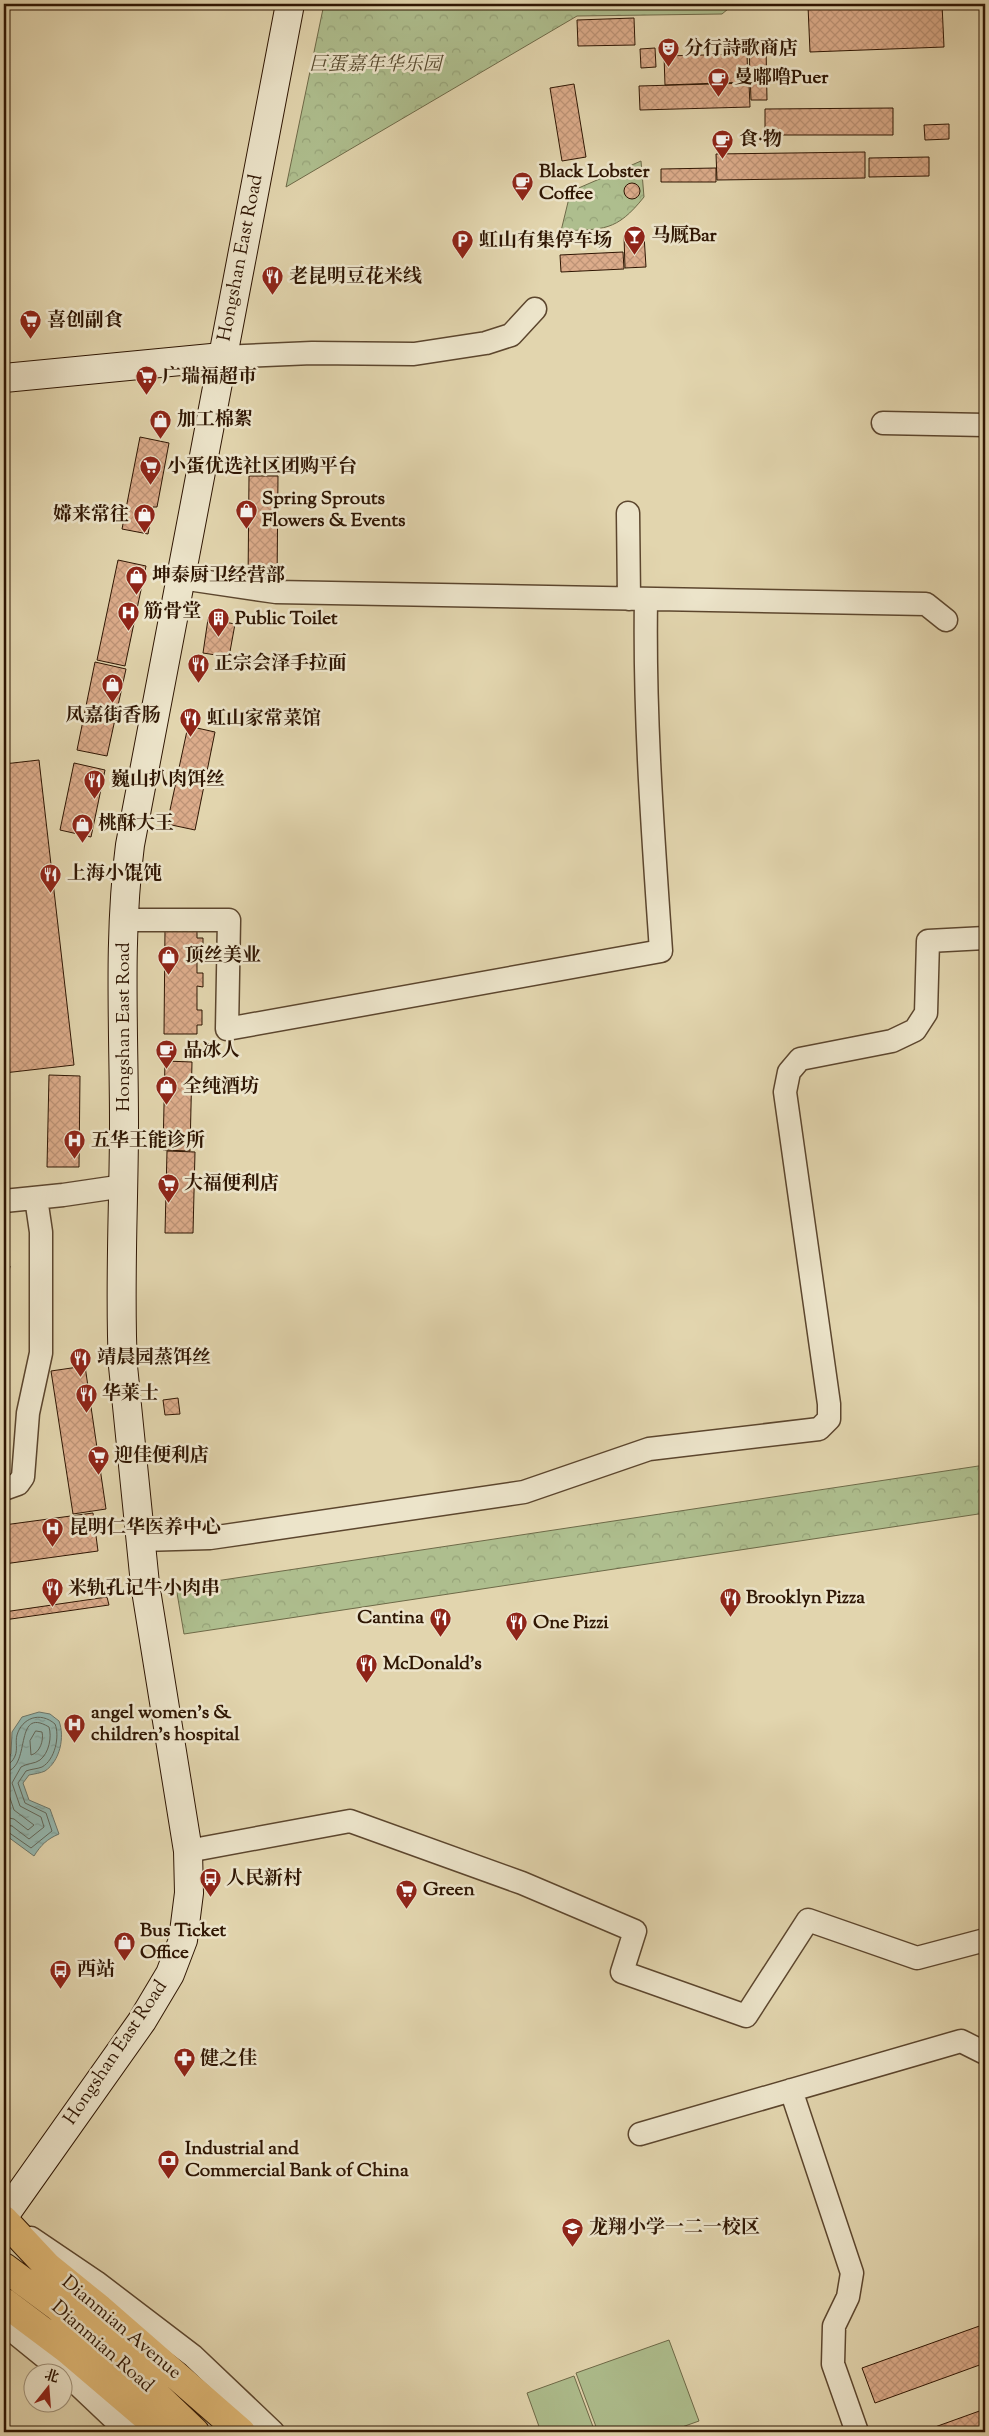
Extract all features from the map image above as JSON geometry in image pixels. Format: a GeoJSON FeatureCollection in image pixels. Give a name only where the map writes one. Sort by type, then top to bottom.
{"type":"FeatureCollection","features":[{"type":"Feature","properties":{"kind":"main road","name":"Dianmian Avenue"},"geometry":{"type":"LineString","coordinates":[[4,2219],[48,2267],[107,2315],[241,2432]]}},
{"type":"Feature","properties":{"kind":"main road","name":"Dianmian Road"},"geometry":{"type":"LineString","coordinates":[[4,2267],[58,2307],[195,2432]]}},
{"type":"Feature","properties":{"kind":"main road"},"geometry":{"type":"LineString","coordinates":[[4,2302],[68,2350],[164,2432]]}},
{"type":"Feature","properties":{"kind":"street","name":"Hongshan East Road"},"geometry":{"type":"LineString","coordinates":[[4,2219],[142,2022],[170,1974],[184,1940],[189,1893],[188,1851],[146,1589],[121,1330],[124,1186],[125,883],[130,846],[290,4]]}},
{"type":"Feature","properties":{"kind":"street"},"geometry":{"type":"LineString","coordinates":[[4,378],[222,357],[292,354],[414,354],[486,344],[511,335],[535,309]]}},
{"type":"Feature","properties":{"kind":"street"},"geometry":{"type":"LineString","coordinates":[[883,423],[985,425]]}},
{"type":"Feature","properties":{"kind":"street"},"geometry":{"type":"LineString","coordinates":[[124,920],[229,920],[227,1029],[661,952],[647,755],[645,667],[628,513]]}},
{"type":"Feature","properties":{"kind":"street"},"geometry":{"type":"LineString","coordinates":[[181,578],[276,592],[926,604],[946,620]]}},
{"type":"Feature","properties":{"kind":"street"},"geometry":{"type":"LineString","coordinates":[[141,1540],[210,1538],[524,1492],[649,1449],[819,1429],[828,1419],[829,1404],[785,1092],[790,1072],[800,1059],[892,1041],[914,1030],[926,1013],[928,941],[985,938]]}},
{"type":"Feature","properties":{"kind":"street"},"geometry":{"type":"LineString","coordinates":[[4,1201],[124,1186]]}},
{"type":"Feature","properties":{"kind":"street"},"geometry":{"type":"LineString","coordinates":[[4,1489],[18,1484],[24,1477],[28,1413],[41,1353],[41,1232],[36,1198]]}},
{"type":"Feature","properties":{"kind":"street"},"geometry":{"type":"LineString","coordinates":[[188,1851],[350,1821],[522,1883],[635,1931],[622,1972],[746,2016],[808,1920],[917,1958],[985,1940]]}},
{"type":"Feature","properties":{"kind":"street"},"geometry":{"type":"LineString","coordinates":[[640,2134],[961,2041],[985,2053]]}},
{"type":"Feature","properties":{"kind":"street"},"geometry":{"type":"LineString","coordinates":[[791,2090],[852,2274],[848,2297],[834,2326],[833,2364],[857,2432]]}},
{"type":"Feature","properties":{"kind":"street"},"geometry":{"type":"LineString","coordinates":[[4,2219],[96,2282],[158,2328],[193,2356],[273,2432]]}},
{"type":"Feature","properties":{"kind":"street"},"geometry":{"type":"LineString","coordinates":[[4,2324],[73,2380],[128,2432]]}},
{"type":"Feature","properties":{"kind":"green space","name":"巨蛋嘉年华乐园"},"geometry":{"type":"Polygon","coordinates":[[[324,4],[734,4],[722,14],[577,16],[286,187],[324,4]]]}},
{"type":"Feature","properties":{"kind":"green space"},"geometry":{"type":"Polygon","coordinates":[[[641,161],[644,197],[625,217],[617,223],[599,229],[561,231],[569,198],[574,190],[641,161]]]}},
{"type":"Feature","properties":{"kind":"green space"},"geometry":{"type":"Polygon","coordinates":[[[985,1465],[985,1513],[184,1634],[176,1587],[985,1465]]]}},
{"type":"Feature","properties":{"kind":"green space"},"geometry":{"type":"Polygon","coordinates":[[[669,2340],[699,2421],[668,2432],[598,2432],[576,2373],[669,2340]]]}},
{"type":"Feature","properties":{"kind":"green space"},"geometry":{"type":"Polygon","coordinates":[[[574,2376],[595,2432],[541,2432],[527,2393],[574,2376]]]}},
{"type":"Feature","properties":{"kind":"water"},"geometry":{"type":"Polygon","coordinates":[[[39,1712],[50,1714],[59,1721],[61,1727],[60,1748],[50,1767],[43,1772],[29,1775],[23,1783],[29,1800],[50,1809],[59,1834],[45,1843],[34,1856],[4,1834],[4,1763],[11,1754],[12,1732],[22,1717],[39,1712]]]}},
{"type":"Feature","properties":{"kind":"building"},"geometry":{"type":"Polygon","coordinates":[[[942,4],[944,47],[810,52],[808,6],[942,4]]]}},
{"type":"Feature","properties":{"kind":"building"},"geometry":{"type":"Polygon","coordinates":[[[634,18],[635,45],[578,46],[577,20],[634,18]]]}},
{"type":"Feature","properties":{"kind":"building"},"geometry":{"type":"Polygon","coordinates":[[[766,46],[767,100],[751,100],[749,47],[766,46]]]}},
{"type":"Feature","properties":{"kind":"building"},"geometry":{"type":"Polygon","coordinates":[[[655,48],[656,67],[641,68],[640,49],[655,48]]]}},
{"type":"Feature","properties":{"kind":"building"},"geometry":{"type":"Polygon","coordinates":[[[747,54],[748,82],[665,85],[664,56],[747,54]]]}},
{"type":"Feature","properties":{"kind":"building"},"geometry":{"type":"Polygon","coordinates":[[[749,83],[750,107],[640,110],[639,86],[749,83]]]}},
{"type":"Feature","properties":{"kind":"building"},"geometry":{"type":"Polygon","coordinates":[[[574,84],[586,157],[562,161],[550,88],[574,84]]]}},
{"type":"Feature","properties":{"kind":"building"},"geometry":{"type":"Polygon","coordinates":[[[893,108],[893,135],[765,135],[765,109],[893,108]]]}},
{"type":"Feature","properties":{"kind":"building"},"geometry":{"type":"Polygon","coordinates":[[[949,124],[949,139],[925,140],[924,125],[949,124]]]}},
{"type":"Feature","properties":{"kind":"building"},"geometry":{"type":"Polygon","coordinates":[[[865,152],[865,178],[717,180],[716,154],[865,152]]]}},
{"type":"Feature","properties":{"kind":"building"},"geometry":{"type":"Polygon","coordinates":[[[929,157],[929,176],[869,177],[869,158],[929,157]]]}},
{"type":"Feature","properties":{"kind":"building"},"geometry":{"type":"Polygon","coordinates":[[[716,168],[716,182],[661,182],[661,169],[716,168]]]}},
{"type":"Feature","properties":{"kind":"building"},"geometry":{"type":"Polygon","coordinates":[[[629,183],[635,183],[640,188],[638,197],[629,199],[624,194],[624,188],[629,183]]]}},
{"type":"Feature","properties":{"kind":"building","name":"马厩Bar"},"geometry":{"type":"Polygon","coordinates":[[[644,235],[646,267],[625,268],[624,236],[644,235]]]}},
{"type":"Feature","properties":{"kind":"building"},"geometry":{"type":"Polygon","coordinates":[[[623,252],[624,269],[561,272],[560,255],[623,252]]]}},
{"type":"Feature","properties":{"kind":"building"},"geometry":{"type":"Polygon","coordinates":[[[140,437],[169,443],[157,507],[153,507],[148,534],[122,529],[140,437]]]}},
{"type":"Feature","properties":{"kind":"building"},"geometry":{"type":"Polygon","coordinates":[[[249,476],[278,476],[277,585],[248,584],[249,476]]]}},
{"type":"Feature","properties":{"kind":"building"},"geometry":{"type":"Polygon","coordinates":[[[118,560],[146,566],[125,666],[97,660],[118,560]]]}},
{"type":"Feature","properties":{"kind":"building","name":"Public Toilet"},"geometry":{"type":"Polygon","coordinates":[[[208,619],[235,624],[229,657],[203,653],[208,619]]]}},
{"type":"Feature","properties":{"kind":"building"},"geometry":{"type":"Polygon","coordinates":[[[95,662],[126,669],[107,756],[77,750],[95,662]]]}},
{"type":"Feature","properties":{"kind":"building"},"geometry":{"type":"Polygon","coordinates":[[[188,726],[215,732],[195,830],[167,824],[188,726]]]}},
{"type":"Feature","properties":{"kind":"building"},"geometry":{"type":"Polygon","coordinates":[[[39,760],[74,1065],[4,1073],[4,764],[39,760]]]}},
{"type":"Feature","properties":{"kind":"building"},"geometry":{"type":"Polygon","coordinates":[[[74,763],[105,770],[91,837],[60,830],[74,763]]]}},
{"type":"Feature","properties":{"kind":"building"},"geometry":{"type":"Polygon","coordinates":[[[165,928],[197,929],[197,938],[203,938],[203,954],[197,954],[197,973],[203,973],[203,987],[197,986],[197,1010],[202,1010],[202,1025],[197,1025],[197,1034],[164,1034],[165,928]]]}},
{"type":"Feature","properties":{"kind":"building"},"geometry":{"type":"Polygon","coordinates":[[[165,1061],[192,1062],[190,1151],[163,1150],[165,1061]]]}},
{"type":"Feature","properties":{"kind":"building"},"geometry":{"type":"Polygon","coordinates":[[[49,1075],[80,1076],[79,1167],[47,1167],[49,1075]]]}},
{"type":"Feature","properties":{"kind":"building"},"geometry":{"type":"Polygon","coordinates":[[[167,1151],[195,1152],[193,1233],[165,1233],[167,1151]]]}},
{"type":"Feature","properties":{"kind":"building"},"geometry":{"type":"Polygon","coordinates":[[[4,1265],[10,1266],[4,1300],[4,1265]]]}},
{"type":"Feature","properties":{"kind":"building"},"geometry":{"type":"Polygon","coordinates":[[[85,1366],[106,1509],[73,1514],[51,1371],[85,1366]]]}},
{"type":"Feature","properties":{"kind":"building"},"geometry":{"type":"Polygon","coordinates":[[[178,1398],[180,1414],[165,1415],[163,1400],[178,1398]]]}},
{"type":"Feature","properties":{"kind":"building","name":"昆明仁华医养中心"},"geometry":{"type":"Polygon","coordinates":[[[93,1513],[98,1551],[4,1564],[4,1525],[93,1513]]]}},
{"type":"Feature","properties":{"kind":"building"},"geometry":{"type":"Polygon","coordinates":[[[107,1597],[109,1605],[4,1620],[4,1612],[107,1597]]]}},
{"type":"Feature","properties":{"kind":"building"},"geometry":{"type":"Polygon","coordinates":[[[985,2324],[985,2363],[875,2403],[862,2368],[985,2324]]]}},
{"type":"Feature","properties":{"kind":"building"},"geometry":{"type":"Polygon","coordinates":[[[985,2409],[985,2432],[937,2432],[935,2427],[985,2409]]]}},
{"type":"Feature","properties":{"kind":"place","name":"分行詩歌商店"},"geometry":{"type":"Point","coordinates":[668,68]}},
{"type":"Feature","properties":{"kind":"place","name":"曼嘟噜Puer"},"geometry":{"type":"Point","coordinates":[718,97]}},
{"type":"Feature","properties":{"kind":"place","name":"食·物"},"geometry":{"type":"Point","coordinates":[723,159]}},
{"type":"Feature","properties":{"kind":"place","name":"Black Lobster Coffee"},"geometry":{"type":"Point","coordinates":[523,202]}},
{"type":"Feature","properties":{"kind":"place","name":"马厩Bar"},"geometry":{"type":"Point","coordinates":[635,255]}},
{"type":"Feature","properties":{"kind":"place","name":"虹山有集停车场"},"geometry":{"type":"Point","coordinates":[463,260]}},
{"type":"Feature","properties":{"kind":"place","name":"老昆明豆花米线"},"geometry":{"type":"Point","coordinates":[273,296]}},
{"type":"Feature","properties":{"kind":"place","name":"喜创副食"},"geometry":{"type":"Point","coordinates":[31,340]}},
{"type":"Feature","properties":{"kind":"place","name":"广瑞福超市"},"geometry":{"type":"Point","coordinates":[146,396]}},
{"type":"Feature","properties":{"kind":"place","name":"加工棉絮"},"geometry":{"type":"Point","coordinates":[161,439]}},
{"type":"Feature","properties":{"kind":"place","name":"小蛋优选社区团购平台"},"geometry":{"type":"Point","coordinates":[151,486]}},
{"type":"Feature","properties":{"kind":"place","name":"Spring Sprouts Flowers & Events"},"geometry":{"type":"Point","coordinates":[246,529]}},
{"type":"Feature","properties":{"kind":"place","name":"嫦来常往"},"geometry":{"type":"Point","coordinates":[145,534]}},
{"type":"Feature","properties":{"kind":"place","name":"坤泰厨卫经营部"},"geometry":{"type":"Point","coordinates":[136,595]}},
{"type":"Feature","properties":{"kind":"place","name":"筋骨堂"},"geometry":{"type":"Point","coordinates":[128,631]}},
{"type":"Feature","properties":{"kind":"place","name":"Public Toilet"},"geometry":{"type":"Point","coordinates":[219,638]}},
{"type":"Feature","properties":{"kind":"place","name":"正宗会泽手拉面"},"geometry":{"type":"Point","coordinates":[198,683]}},
{"type":"Feature","properties":{"kind":"place","name":"凤嘉街香肠"},"geometry":{"type":"Point","coordinates":[113,704]}},
{"type":"Feature","properties":{"kind":"place","name":"虹山家常菜馆"},"geometry":{"type":"Point","coordinates":[191,738]}},
{"type":"Feature","properties":{"kind":"place","name":"巍山扒肉饵丝"},"geometry":{"type":"Point","coordinates":[95,799]}},
{"type":"Feature","properties":{"kind":"place","name":"桃酥大王"},"geometry":{"type":"Point","coordinates":[82,843]}},
{"type":"Feature","properties":{"kind":"place","name":"上海小馄饨"},"geometry":{"type":"Point","coordinates":[51,893]}},
{"type":"Feature","properties":{"kind":"place","name":"顶丝美业"},"geometry":{"type":"Point","coordinates":[169,975]}},
{"type":"Feature","properties":{"kind":"place","name":"品冰人"},"geometry":{"type":"Point","coordinates":[167,1070]}},
{"type":"Feature","properties":{"kind":"place","name":"全纯酒坊"},"geometry":{"type":"Point","coordinates":[167,1106]}},
{"type":"Feature","properties":{"kind":"place","name":"五华王能诊所"},"geometry":{"type":"Point","coordinates":[75,1160]}},
{"type":"Feature","properties":{"kind":"place","name":"大福便利店"},"geometry":{"type":"Point","coordinates":[168,1203]}},
{"type":"Feature","properties":{"kind":"place","name":"靖晨园蒸饵丝"},"geometry":{"type":"Point","coordinates":[81,1377]}},
{"type":"Feature","properties":{"kind":"place","name":"华莱士"},"geometry":{"type":"Point","coordinates":[86,1413]}},
{"type":"Feature","properties":{"kind":"place","name":"迎佳便利店"},"geometry":{"type":"Point","coordinates":[98,1475]}},
{"type":"Feature","properties":{"kind":"place","name":"昆明仁华医养中心"},"geometry":{"type":"Point","coordinates":[53,1547]}},
{"type":"Feature","properties":{"kind":"place","name":"米轨孔记牛小肉串"},"geometry":{"type":"Point","coordinates":[52,1608]}},
{"type":"Feature","properties":{"kind":"place","name":"Brooklyn Pizza"},"geometry":{"type":"Point","coordinates":[730,1617]}},
{"type":"Feature","properties":{"kind":"place","name":"Cantina"},"geometry":{"type":"Point","coordinates":[440,1637]}},
{"type":"Feature","properties":{"kind":"place","name":"One Pizzi"},"geometry":{"type":"Point","coordinates":[517,1642]}},
{"type":"Feature","properties":{"kind":"place","name":"McDonald's"},"geometry":{"type":"Point","coordinates":[367,1683]}},
{"type":"Feature","properties":{"kind":"place","name":"angel women's & children's hospital"},"geometry":{"type":"Point","coordinates":[75,1743]}},
{"type":"Feature","properties":{"kind":"place","name":"人民新村"},"geometry":{"type":"Point","coordinates":[210,1898]}},
{"type":"Feature","properties":{"kind":"place","name":"Green"},"geometry":{"type":"Point","coordinates":[407,1909]}},
{"type":"Feature","properties":{"kind":"place","name":"Bus Ticket Office"},"geometry":{"type":"Point","coordinates":[124,1961]}},
{"type":"Feature","properties":{"kind":"place","name":"西站"},"geometry":{"type":"Point","coordinates":[61,1989]}},
{"type":"Feature","properties":{"kind":"place","name":"健之佳"},"geometry":{"type":"Point","coordinates":[184,2078]}},
{"type":"Feature","properties":{"kind":"place","name":"Industrial and Commercial Bank of China"},"geometry":{"type":"Point","coordinates":[169,2179]}},
{"type":"Feature","properties":{"kind":"place","name":"龙翔小学一二一校区"},"geometry":{"type":"Point","coordinates":[573,2247]}}]}
